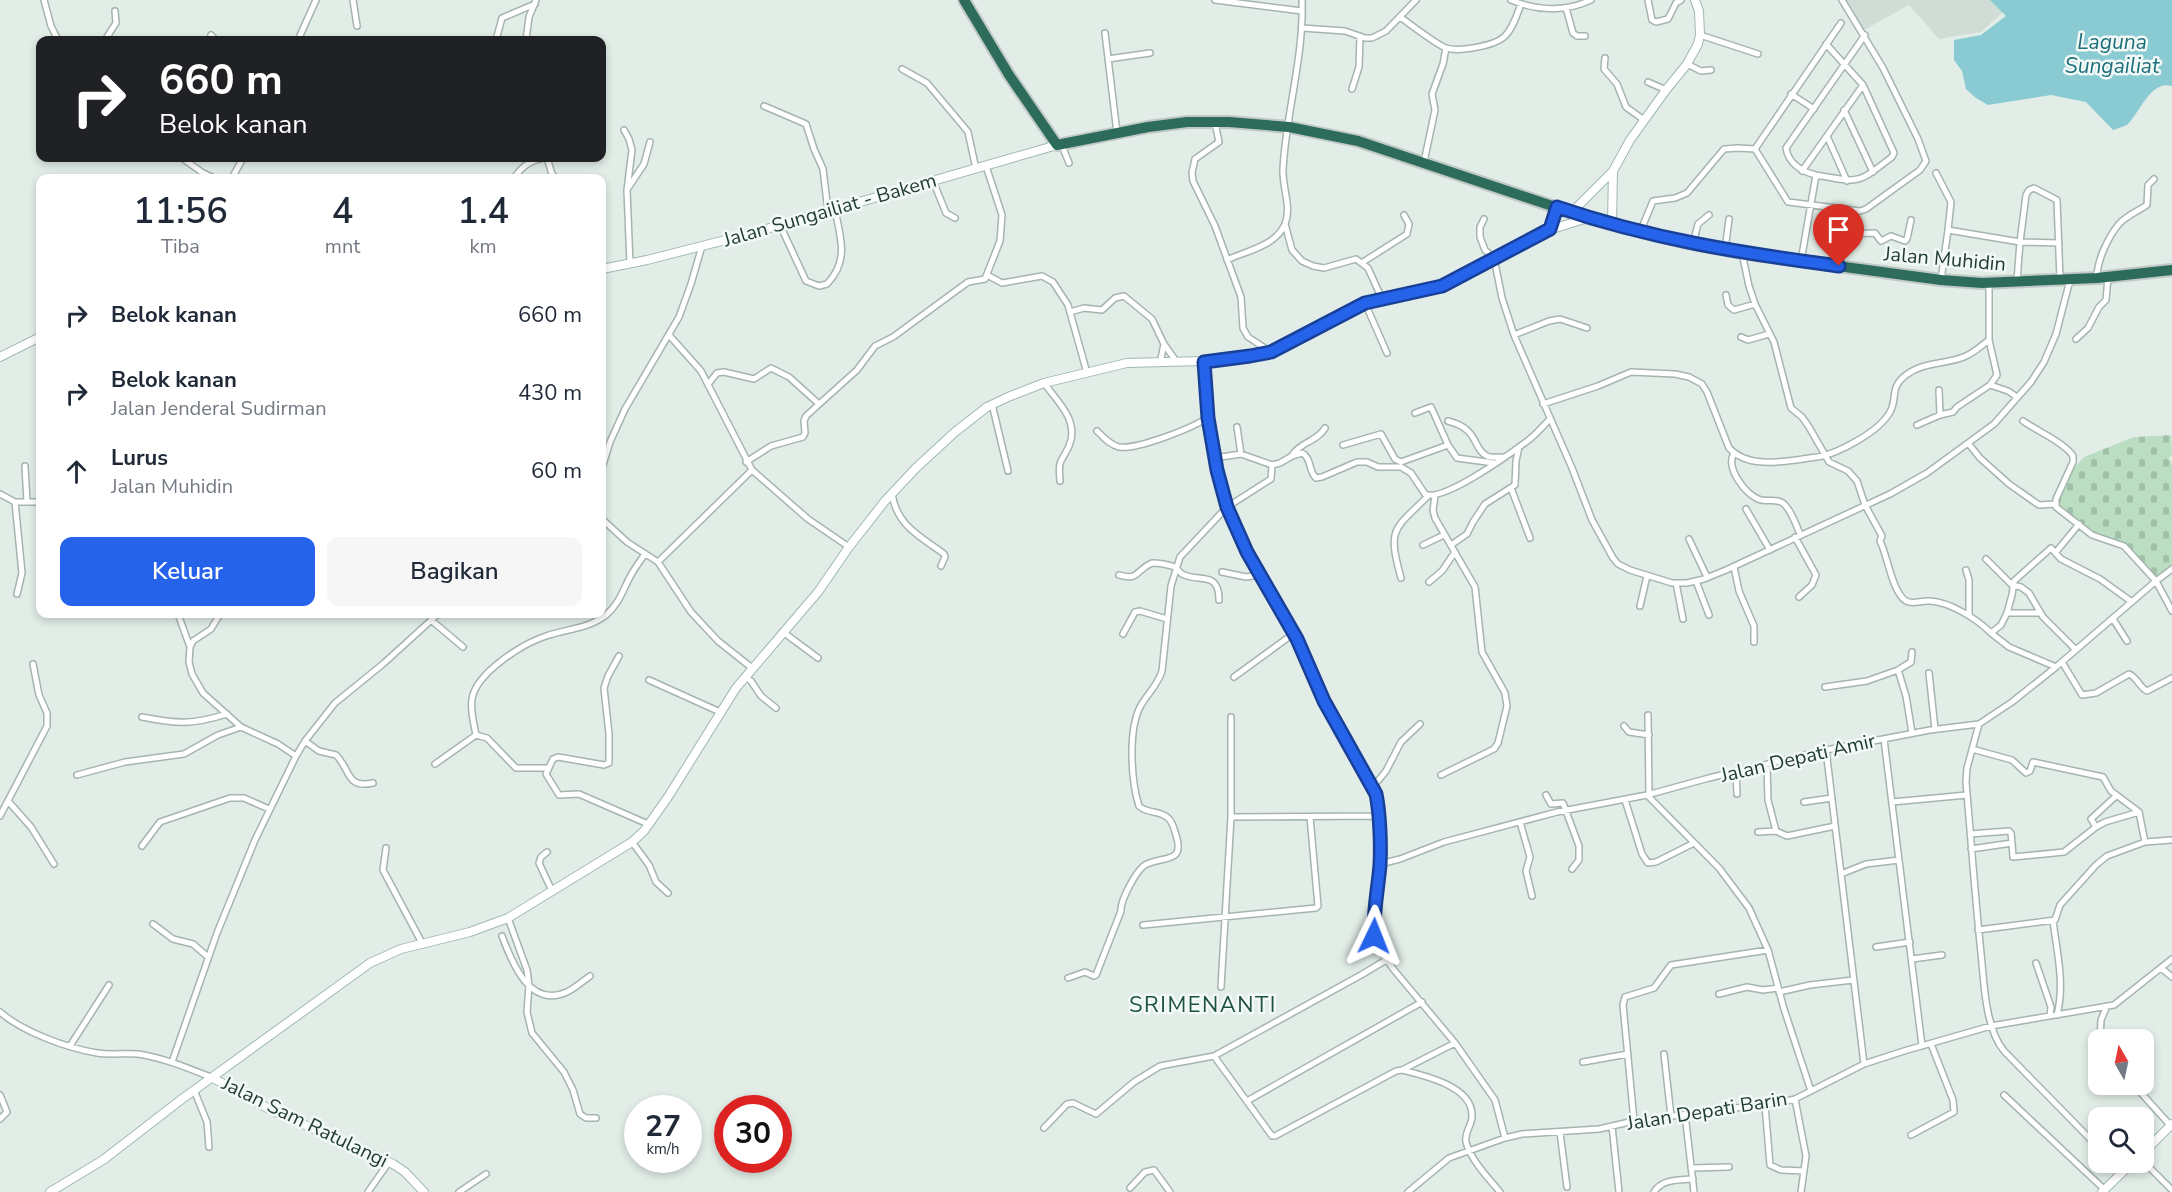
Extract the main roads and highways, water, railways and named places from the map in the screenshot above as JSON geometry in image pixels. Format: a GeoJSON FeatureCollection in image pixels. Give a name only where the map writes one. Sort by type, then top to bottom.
{"type":"FeatureCollection","features":[{"type":"Feature","properties":{"kind":"highway"},"geometry":{"type":"LineString","coordinates":[[965,1],[1009,75],[1059,144]]}},
{"type":"Feature","properties":{"kind":"highway","name":"Jalan Muhidin"},"geometry":{"type":"LineString","coordinates":[[1059,144],[1187,122],[1215,121],[1289,127],[1358,141],[1588,218],[1640,232],[1742,253],[1941,280],[1989,283],[2069,281],[2172,270]]}},
{"type":"Feature","properties":{"kind":"main road"},"geometry":{"type":"LineString","coordinates":[[1572,212],[1613,171],[1644,120],[1687,64],[1698,44],[1700,35],[1699,11],[1695,0]]}},
{"type":"Feature","properties":{"kind":"main road","name":"Jalan Sungailiat - Bakem"},"geometry":{"type":"LineString","coordinates":[[606,268],[702,246],[832,211],[1059,144]]}},
{"type":"Feature","properties":{"kind":"main road"},"geometry":{"type":"LineString","coordinates":[[1612,223],[1613,171]]}},
{"type":"Feature","properties":{"kind":"main road"},"geometry":{"type":"LineString","coordinates":[[1550,229],[1557,207]]}},
{"type":"Feature","properties":{"kind":"main road"},"geometry":{"type":"LineString","coordinates":[[50,1192],[92,1168],[194,1090],[355,973],[386,956],[422,943],[470,932],[508,918],[632,842],[668,797],[720,712],[745,677],[825,582],[892,494],[955,432],[993,404],[1044,383],[1127,363],[1204,362],[1271,352],[1365,303],[1442,286],[1550,229],[1588,218]]}},
{"type":"Feature","properties":{"kind":"main road"},"geometry":{"type":"LineString","coordinates":[[0,357],[36,339]]}},
{"type":"Feature","properties":{"kind":"main road","name":"Jalan Sam Ratulangi"},"geometry":{"type":"LineString","coordinates":[[213,1078],[269,1109],[389,1162],[405,1172],[424,1192]]}},
{"type":"Feature","properties":{"kind":"main road"},"geometry":{"type":"LineString","coordinates":[[2154,1142],[2171,1125]]}},
{"type":"Feature","properties":{"kind":"main road"},"geometry":{"type":"LineString","coordinates":[[2103,1191],[2122,1173]]}},
{"type":"Feature","properties":{"kind":"water","name":"Laguna Sungailiat"},"geometry":{"type":"Polygon","coordinates":[[[1990,0],[2172,0],[2172,86],[2164,85],[2158,88],[2146,99],[2127,125],[2113,130],[2086,102],[2051,95],[1988,105],[1966,89],[1962,71],[1954,60],[1954,40],[1981,35],[2006,16],[1990,0]]]}},
{"type":"Feature","properties":{"kind":"district","name":"SRIMENANTI"},"geometry":{"type":"Point","coordinates":[1203,1005]}}]}
